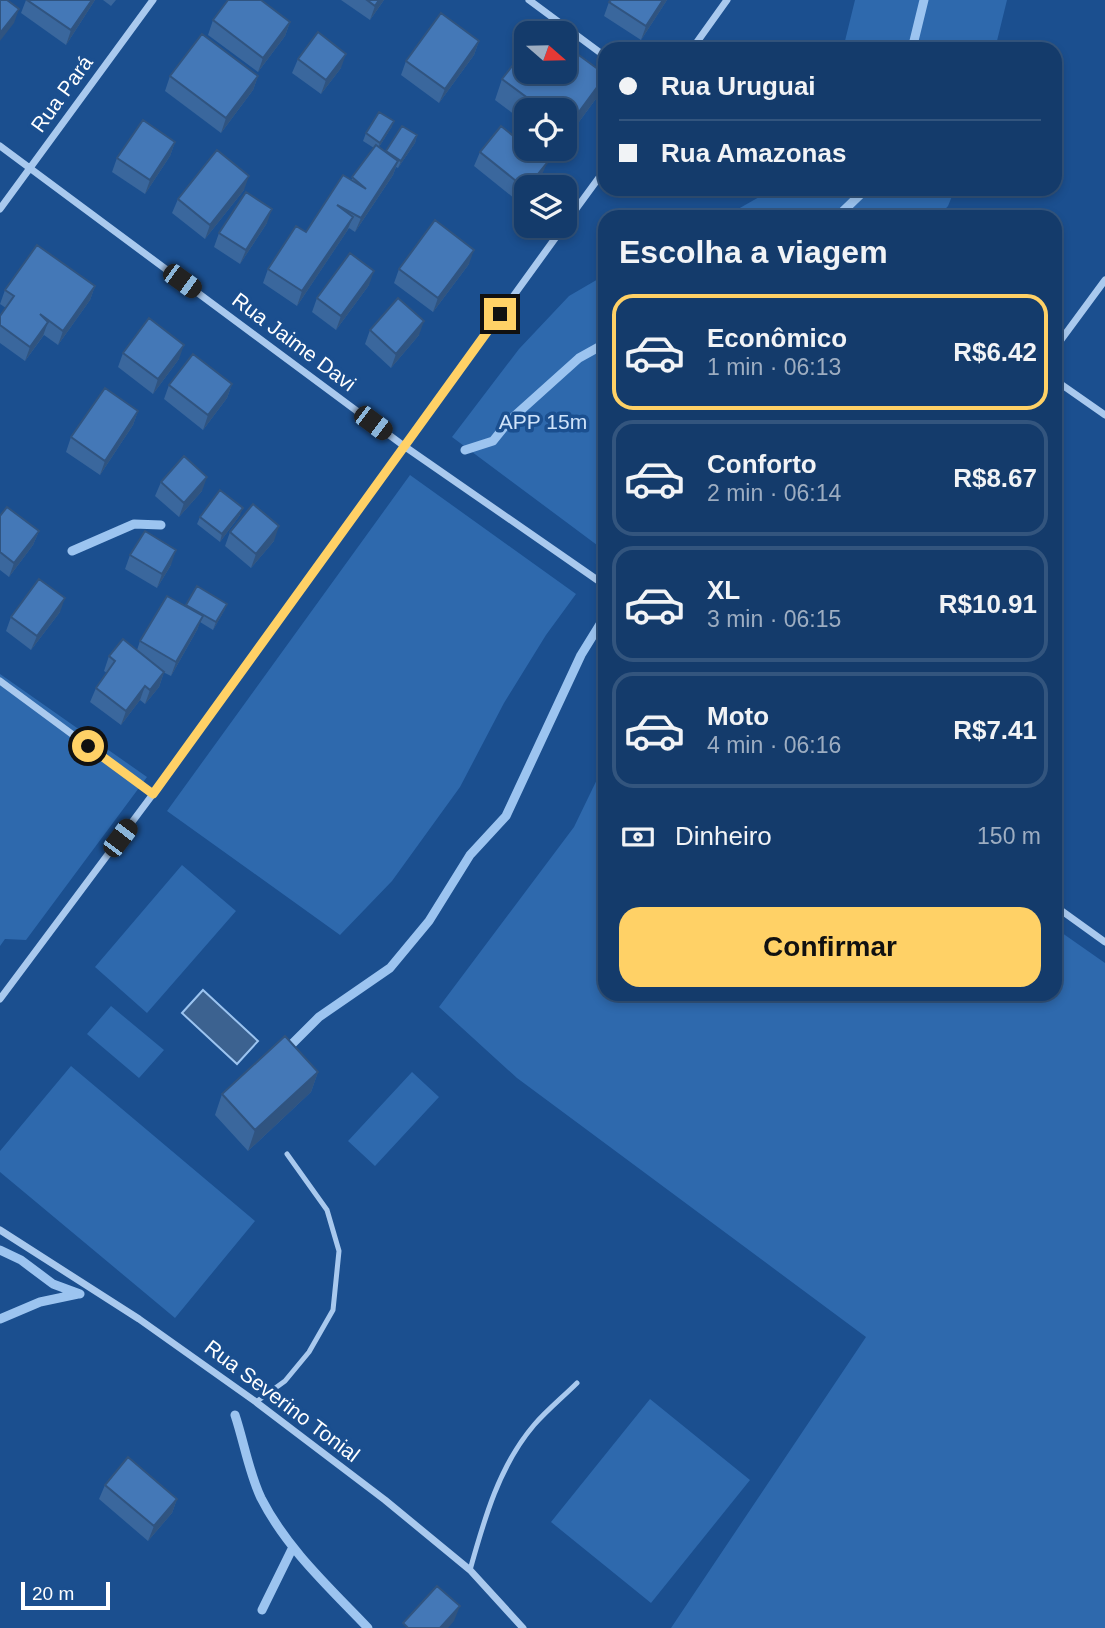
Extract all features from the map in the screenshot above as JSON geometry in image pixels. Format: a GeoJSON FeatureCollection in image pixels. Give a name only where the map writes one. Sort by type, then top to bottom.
{"type":"FeatureCollection","features":[{"type":"Feature","properties":{"kind":"street","name":"Rua Pará"},"geometry":{"type":"LineString","coordinates":[[0,209],[153,0]]}},
{"type":"Feature","properties":{"kind":"street"},"geometry":{"type":"LineString","coordinates":[[529,0],[598,51]]}},
{"type":"Feature","properties":{"kind":"street"},"geometry":{"type":"LineString","coordinates":[[697,42],[727,0]]}},
{"type":"Feature","properties":{"kind":"street","name":"Rua Jaime Davi"},"geometry":{"type":"LineString","coordinates":[[0,146],[404,446],[598,580]]}},
{"type":"Feature","properties":{"kind":"street"},"geometry":{"type":"LineString","coordinates":[[577,207],[598,179]]}},
{"type":"Feature","properties":{"kind":"street"},"geometry":{"type":"LineString","coordinates":[[0,999],[153,794],[555,238]]}},
{"type":"Feature","properties":{"kind":"street"},"geometry":{"type":"LineString","coordinates":[[1062,338],[1105,280]]}},
{"type":"Feature","properties":{"kind":"street"},"geometry":{"type":"LineString","coordinates":[[1062,385],[1105,415]]}},
{"type":"Feature","properties":{"kind":"street"},"geometry":{"type":"LineString","coordinates":[[0,681],[153,794]]}},
{"type":"Feature","properties":{"kind":"street"},"geometry":{"type":"LineString","coordinates":[[1062,911],[1105,942]]}},
{"type":"Feature","properties":{"kind":"street","name":"Rua Severino Tonial"},"geometry":{"type":"LineString","coordinates":[[0,1230],[139,1319],[257,1402],[385,1500],[470,1570],[522,1627]]}},
{"type":"Feature","properties":{"kind":"lane"},"geometry":{"type":"LineString","coordinates":[[257,1402],[285,1381],[309,1352],[333,1310],[339,1251],[327,1210],[287,1154]]}},
{"type":"Feature","properties":{"kind":"lane"},"geometry":{"type":"LineString","coordinates":[[470,1570],[494,1494],[512,1456],[534,1425],[577,1383]]}},
{"type":"Feature","properties":{"kind":"green space"},"geometry":{"type":"Polygon","coordinates":[[[855,0],[1007,0],[997,42],[845,42],[855,0]]]}},
{"type":"Feature","properties":{"kind":"green space"},"geometry":{"type":"Polygon","coordinates":[[[761,196],[952,196],[944,210],[736,210],[761,196]]]}},
{"type":"Feature","properties":{"kind":"green space","name":"APP 15m"},"geometry":{"type":"Polygon","coordinates":[[[598,279],[598,546],[452,437],[519,349],[569,296],[598,279]]]}},
{"type":"Feature","properties":{"kind":"green space"},"geometry":{"type":"Polygon","coordinates":[[[410,475],[576,594],[546,635],[504,703],[460,787],[392,881],[340,935],[167,811],[410,475]]]}},
{"type":"Feature","properties":{"kind":"green space"},"geometry":{"type":"Polygon","coordinates":[[[0,674],[147,777],[26,940],[5,939],[0,946],[0,674]]]}},
{"type":"Feature","properties":{"kind":"green space"},"geometry":{"type":"Polygon","coordinates":[[[598,777],[598,1001],[1062,1001],[1062,933],[1105,963],[1105,1628],[671,1628],[866,1337],[517,1078],[439,1007],[574,827],[598,777]]]}},
{"type":"Feature","properties":{"kind":"green space"},"geometry":{"type":"Polygon","coordinates":[[[182,865],[236,911],[147,1013],[95,967],[182,865]]]}},
{"type":"Feature","properties":{"kind":"green space"},"geometry":{"type":"Polygon","coordinates":[[[111,1006],[164,1050],[139,1078],[87,1034],[111,1006]]]}},
{"type":"Feature","properties":{"kind":"green space"},"geometry":{"type":"Polygon","coordinates":[[[71,1066],[255,1221],[175,1318],[0,1172],[0,1151],[71,1066]]]}},
{"type":"Feature","properties":{"kind":"green space"},"geometry":{"type":"Polygon","coordinates":[[[412,1072],[439,1097],[375,1166],[348,1141],[412,1072]]]}},
{"type":"Feature","properties":{"kind":"green space"},"geometry":{"type":"Polygon","coordinates":[[[650,1399],[750,1480],[651,1603],[551,1522],[650,1399]]]}},
{"type":"Feature","properties":{"kind":"shaded area"},"geometry":{"type":"Polygon","coordinates":[[[203,990],[258,1041],[237,1064],[182,1013],[203,990]]]}},
{"type":"Feature","properties":{"kind":"building"},"geometry":{"type":"Polygon","coordinates":[[[0,0],[7,0],[19,9],[0,33],[0,0]]]}},
{"type":"Feature","properties":{"kind":"building"},"geometry":{"type":"Polygon","coordinates":[[[27,0],[92,0],[71,30],[27,0]]]}},
{"type":"Feature","properties":{"kind":"building"},"geometry":{"type":"Polygon","coordinates":[[[228,0],[261,0],[290,22],[263,58],[213,20],[228,0]]]}},
{"type":"Feature","properties":{"kind":"building"},"geometry":{"type":"Polygon","coordinates":[[[367,0],[379,0],[375,6],[367,0]]]}},
{"type":"Feature","properties":{"kind":"building"},"geometry":{"type":"Polygon","coordinates":[[[663,0],[646,26],[609,2],[663,0]]]}},
{"type":"Feature","properties":{"kind":"building"},"geometry":{"type":"Polygon","coordinates":[[[441,13],[479,41],[445,89],[406,61],[441,13]]]}},
{"type":"Feature","properties":{"kind":"building"},"geometry":{"type":"Polygon","coordinates":[[[318,32],[346,54],[326,80],[298,59],[318,32]]]}},
{"type":"Feature","properties":{"kind":"building"},"geometry":{"type":"Polygon","coordinates":[[[202,34],[258,76],[226,118],[170,76],[202,34]]]}},
{"type":"Feature","properties":{"kind":"building"},"geometry":{"type":"Polygon","coordinates":[[[578,55],[598,69],[598,86],[577,114],[577,98],[528,98],[502,79],[514,64],[514,84],[578,84],[578,55]]]}},
{"type":"Feature","properties":{"kind":"building"},"geometry":{"type":"Polygon","coordinates":[[[379,112],[394,121],[380,143],[366,133],[379,112]]]}},
{"type":"Feature","properties":{"kind":"building"},"geometry":{"type":"Polygon","coordinates":[[[143,120],[175,142],[150,180],[117,158],[143,120]]]}},
{"type":"Feature","properties":{"kind":"building"},"geometry":{"type":"Polygon","coordinates":[[[402,126],[417,135],[401,161],[386,151],[402,126]]]}},
{"type":"Feature","properties":{"kind":"building"},"geometry":{"type":"Polygon","coordinates":[[[501,126],[514,136],[514,161],[547,163],[537,175],[514,175],[514,179],[480,152],[501,126]]]}},
{"type":"Feature","properties":{"kind":"building"},"geometry":{"type":"Polygon","coordinates":[[[376,145],[398,161],[361,218],[337,205],[353,217],[302,291],[268,269],[296,226],[306,232],[343,175],[366,189],[352,177],[376,145]]]}},
{"type":"Feature","properties":{"kind":"building"},"geometry":{"type":"Polygon","coordinates":[[[217,150],[249,176],[210,225],[178,199],[217,150]]]}},
{"type":"Feature","properties":{"kind":"building"},"geometry":{"type":"Polygon","coordinates":[[[246,192],[272,209],[246,250],[219,233],[246,192]]]}},
{"type":"Feature","properties":{"kind":"building"},"geometry":{"type":"Polygon","coordinates":[[[435,220],[474,250],[438,298],[399,269],[435,220]]]}},
{"type":"Feature","properties":{"kind":"building"},"geometry":{"type":"Polygon","coordinates":[[[37,245],[95,286],[63,331],[40,314],[48,322],[30,347],[0,325],[0,316],[14,296],[5,290],[37,245]]]}},
{"type":"Feature","properties":{"kind":"building"},"geometry":{"type":"Polygon","coordinates":[[[350,253],[374,271],[341,316],[317,298],[350,253]]]}},
{"type":"Feature","properties":{"kind":"building"},"geometry":{"type":"Polygon","coordinates":[[[398,298],[424,321],[396,354],[370,330],[398,298]]]}},
{"type":"Feature","properties":{"kind":"building"},"geometry":{"type":"Polygon","coordinates":[[[149,318],[184,345],[158,379],[123,353],[149,318]]]}},
{"type":"Feature","properties":{"kind":"building"},"geometry":{"type":"Polygon","coordinates":[[[193,354],[232,384],[208,415],[169,385],[193,354]]]}},
{"type":"Feature","properties":{"kind":"building"},"geometry":{"type":"Polygon","coordinates":[[[105,388],[138,411],[105,461],[71,437],[105,388]]]}},
{"type":"Feature","properties":{"kind":"building"},"geometry":{"type":"Polygon","coordinates":[[[184,456],[207,477],[184,503],[161,482],[184,456]]]}},
{"type":"Feature","properties":{"kind":"building"},"geometry":{"type":"Polygon","coordinates":[[[220,490],[243,508],[222,534],[200,517],[220,490]]]}},
{"type":"Feature","properties":{"kind":"building"},"geometry":{"type":"Polygon","coordinates":[[[253,504],[279,526],[256,554],[230,532],[253,504]]]}},
{"type":"Feature","properties":{"kind":"building"},"geometry":{"type":"Polygon","coordinates":[[[7,507],[39,531],[14,563],[0,552],[0,516],[7,507]]]}},
{"type":"Feature","properties":{"kind":"building"},"geometry":{"type":"Polygon","coordinates":[[[145,531],[176,550],[162,574],[130,555],[145,531]]]}},
{"type":"Feature","properties":{"kind":"building"},"geometry":{"type":"Polygon","coordinates":[[[39,579],[65,598],[37,636],[11,617],[39,579]]]}},
{"type":"Feature","properties":{"kind":"building"},"geometry":{"type":"Polygon","coordinates":[[[197,586],[227,604],[216,622],[186,605],[197,586]]]}},
{"type":"Feature","properties":{"kind":"building"},"geometry":{"type":"Polygon","coordinates":[[[167,596],[203,616],[176,662],[140,641],[167,596]]]}},
{"type":"Feature","properties":{"kind":"building"},"geometry":{"type":"Polygon","coordinates":[[[123,639],[164,672],[150,690],[145,686],[126,711],[96,688],[115,661],[109,656],[123,639]]]}},
{"type":"Feature","properties":{"kind":"building"},"geometry":{"type":"Polygon","coordinates":[[[285,1036],[318,1072],[255,1130],[222,1094],[285,1036]]]}},
{"type":"Feature","properties":{"kind":"building"},"geometry":{"type":"Polygon","coordinates":[[[128,1457],[177,1499],[154,1526],[105,1485],[128,1457]]]}},
{"type":"Feature","properties":{"kind":"building"},"geometry":{"type":"Polygon","coordinates":[[[437,1586],[460,1606],[440,1628],[408,1628],[403,1623],[437,1586]]]}},
{"type":"Feature","properties":{"kind":"waterway"},"geometry":{"type":"LineString","coordinates":[[914,42],[924,0]]}},
{"type":"Feature","properties":{"kind":"waterway"},"geometry":{"type":"LineString","coordinates":[[844,210],[859,196]]}},
{"type":"Feature","properties":{"kind":"waterway"},"geometry":{"type":"LineString","coordinates":[[465,450],[493,441],[509,421],[579,358],[598,347]]}},
{"type":"Feature","properties":{"kind":"waterway"},"geometry":{"type":"LineString","coordinates":[[72,551],[134,524],[161,525]]}},
{"type":"Feature","properties":{"kind":"waterway"},"geometry":{"type":"LineString","coordinates":[[286,1050],[319,1017],[390,968],[429,921],[470,855],[506,816],[581,655],[598,627]]}},
{"type":"Feature","properties":{"kind":"waterway"},"geometry":{"type":"LineString","coordinates":[[0,1250],[21,1260],[53,1284],[80,1294]]}},
{"type":"Feature","properties":{"kind":"waterway"},"geometry":{"type":"LineString","coordinates":[[0,1319],[40,1302],[78,1294]]}},
{"type":"Feature","properties":{"kind":"waterway"},"geometry":{"type":"LineString","coordinates":[[235,1415],[253,1478],[271,1517],[296,1551],[368,1628]]}},
{"type":"Feature","properties":{"kind":"waterway"},"geometry":{"type":"LineString","coordinates":[[262,1610],[293,1547]]}},
{"type":"Feature","properties":{"kind":"route"},"geometry":{"type":"LineString","coordinates":[[88,746],[153,794],[500,314]]}}]}
